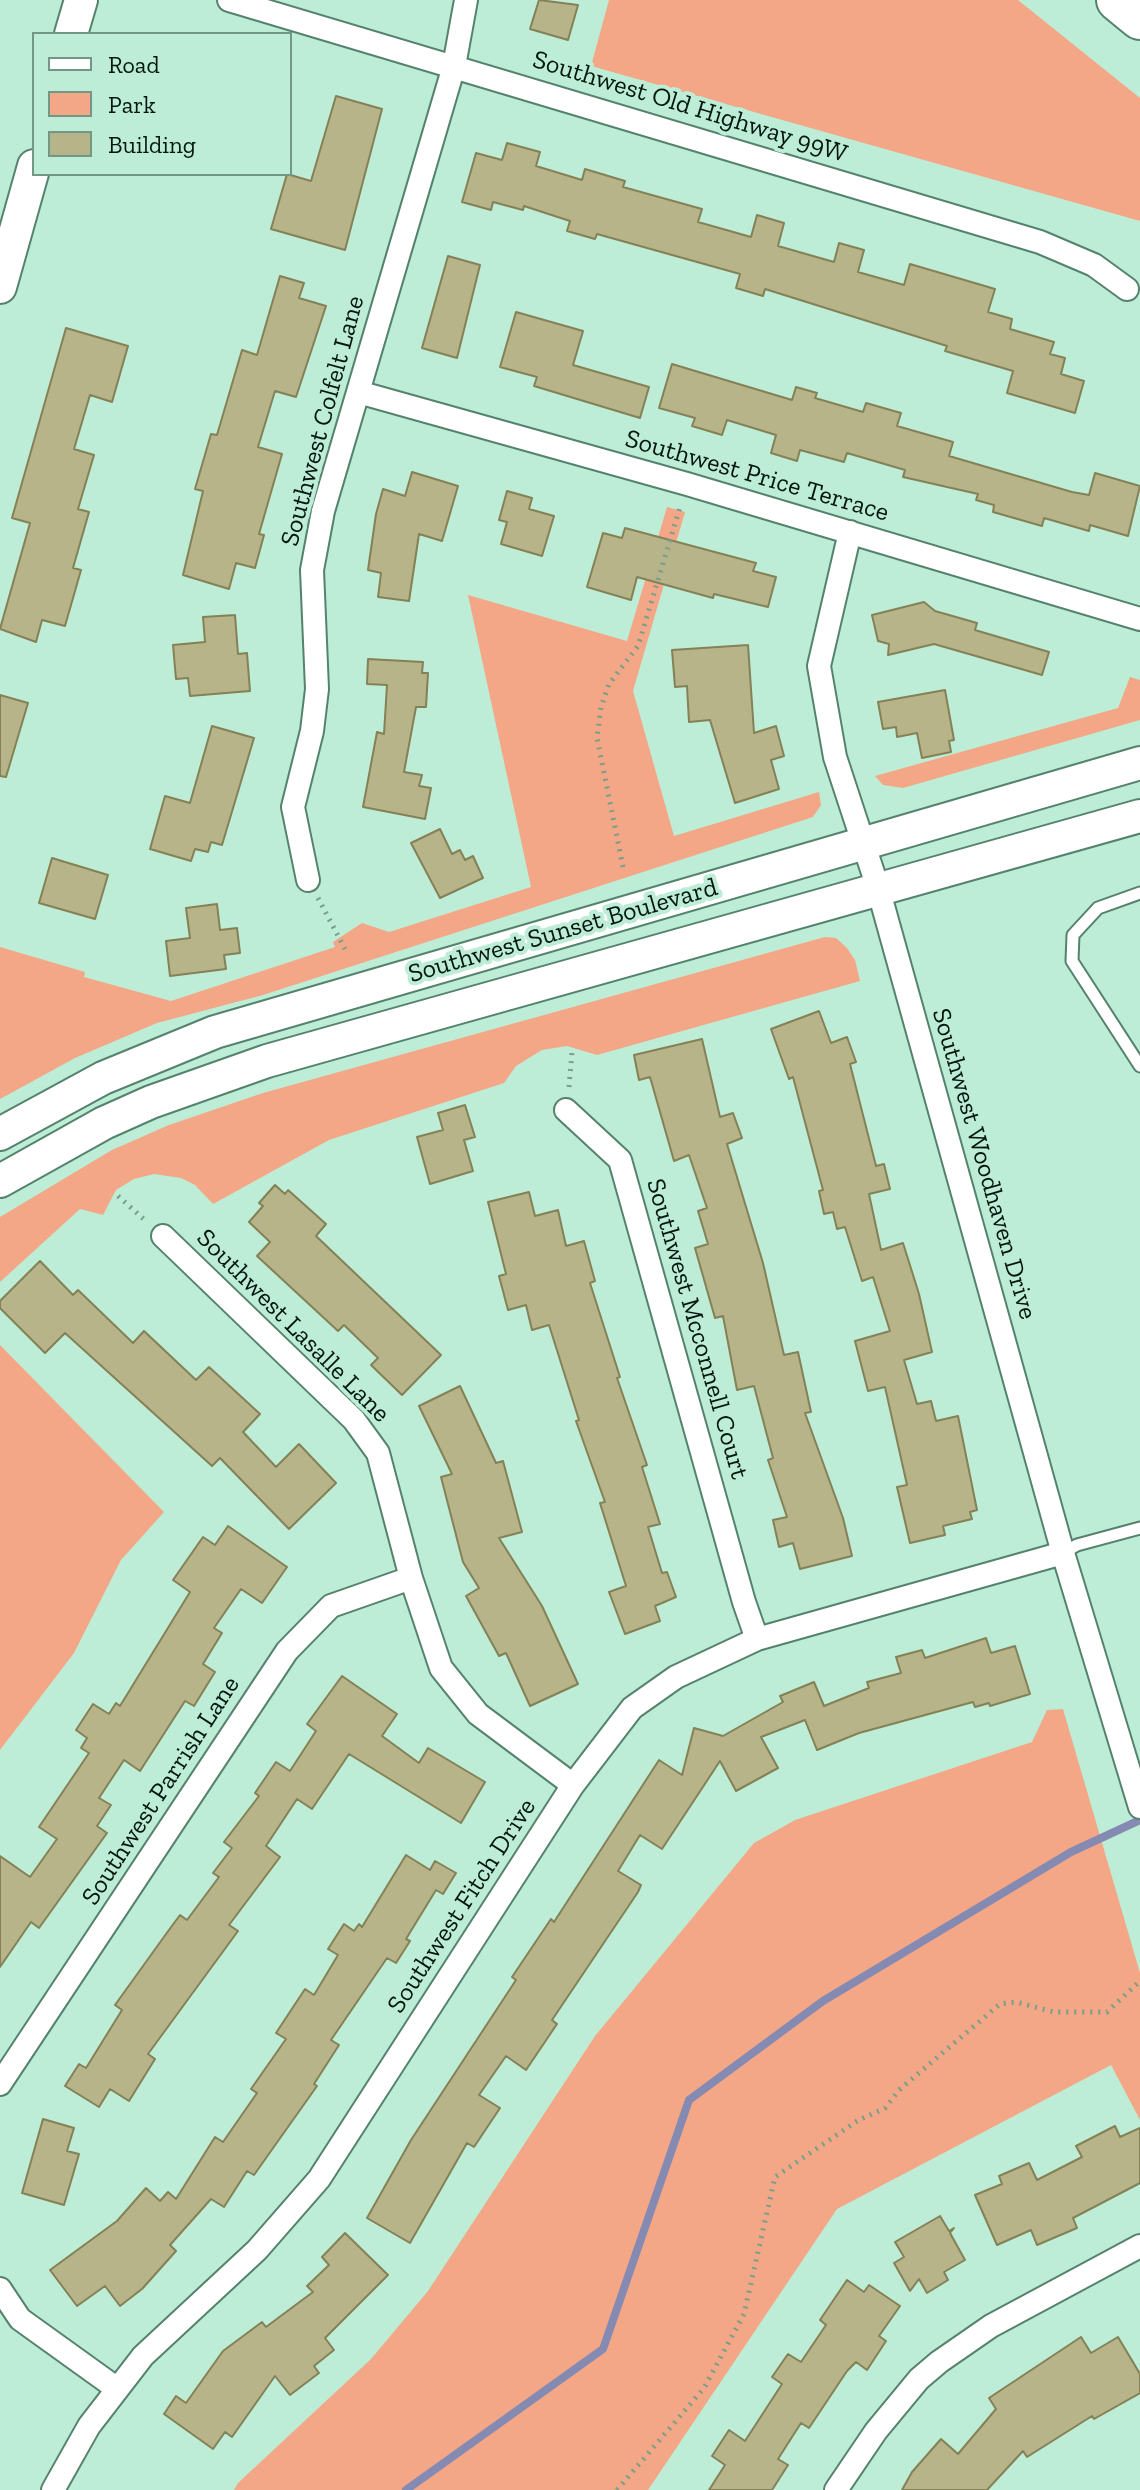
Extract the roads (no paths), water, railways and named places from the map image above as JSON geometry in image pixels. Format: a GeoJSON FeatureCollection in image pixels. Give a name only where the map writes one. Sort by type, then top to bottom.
{"type":"FeatureCollection","features":[{"type":"Feature","properties":{"kind":"highway"},"geometry":{"type":"LineString","coordinates":[[1118,0],[1140,18]]}},
{"type":"Feature","properties":{"kind":"main road"},"geometry":{"type":"LineString","coordinates":[[72,32],[81,0]]}},
{"type":"Feature","properties":{"kind":"main road"},"geometry":{"type":"LineString","coordinates":[[0,287],[32,173]]}},
{"type":"Feature","properties":{"kind":"main road","name":"Southwest Sunset Boulevard"},"geometry":{"type":"LineString","coordinates":[[0,1134],[103,1078],[215,1032],[1140,763]]}},
{"type":"Feature","properties":{"kind":"main road","name":"Southwest Sunset Boulevard"},"geometry":{"type":"LineString","coordinates":[[0,1181],[104,1123],[222,1076],[1140,816]]}},
{"type":"Feature","properties":{"kind":"street","name":"Southwest Old Highway 99W"},"geometry":{"type":"LineString","coordinates":[[229,0],[1040,242],[1094,265],[1127,289]]}},
{"type":"Feature","properties":{"kind":"street","name":"Southwest Colfelt Lane"},"geometry":{"type":"LineString","coordinates":[[308,880],[293,807],[312,731],[317,689],[312,570],[323,511],[454,66],[466,0]]}},
{"type":"Feature","properties":{"kind":"street","name":"Southwest Price Terrace"},"geometry":{"type":"LineString","coordinates":[[358,392],[687,484],[1140,619]]}},
{"type":"Feature","properties":{"kind":"street","name":"Southwest Woodhaven Drive"},"geometry":{"type":"LineString","coordinates":[[850,532],[819,666],[835,757],[878,888],[1063,1553],[1140,1807]]}},
{"type":"Feature","properties":{"kind":"street","name":"Southwest Mcconnell Court"},"geometry":{"type":"LineString","coordinates":[[566,1110],[620,1160],[757,1639]]}},
{"type":"Feature","properties":{"kind":"street","name":"Southwest Lasalle Lane"},"geometry":{"type":"LineString","coordinates":[[163,1236],[362,1431],[378,1453],[411,1578],[441,1668],[478,1714],[573,1785]]}},
{"type":"Feature","properties":{"kind":"street","name":"Southwest Fitch Drive"},"geometry":{"type":"LineString","coordinates":[[53,2490],[89,2426],[116,2388],[179,2321],[257,2250],[319,2179],[573,1785],[632,1708],[676,1677],[757,1639],[1063,1553]]}},
{"type":"Feature","properties":{"kind":"street","name":"Southwest Parrish Lane"},"geometry":{"type":"LineString","coordinates":[[0,2084],[287,1651],[331,1606],[411,1578]]}},
{"type":"Feature","properties":{"kind":"street"},"geometry":{"type":"LineString","coordinates":[[836,2490],[891,2413],[939,2362],[991,2326],[1140,2246]]}},
{"type":"Feature","properties":{"kind":"street"},"geometry":{"type":"LineString","coordinates":[[0,2289],[20,2319],[116,2388]]}},
{"type":"Feature","properties":{"kind":"lane"},"geometry":{"type":"LineString","coordinates":[[1140,893],[1098,908],[1073,935],[1072,961],[1140,1066]]}},
{"type":"Feature","properties":{"kind":"lane"},"geometry":{"type":"LineString","coordinates":[[1063,1553],[1077,1545],[1140,1528]]}},
{"type":"Feature","properties":{"kind":"waterway"},"geometry":{"type":"LineString","coordinates":[[406,2490],[603,2349],[689,2100],[823,2001],[1071,1852],[1140,1820]]}}]}
